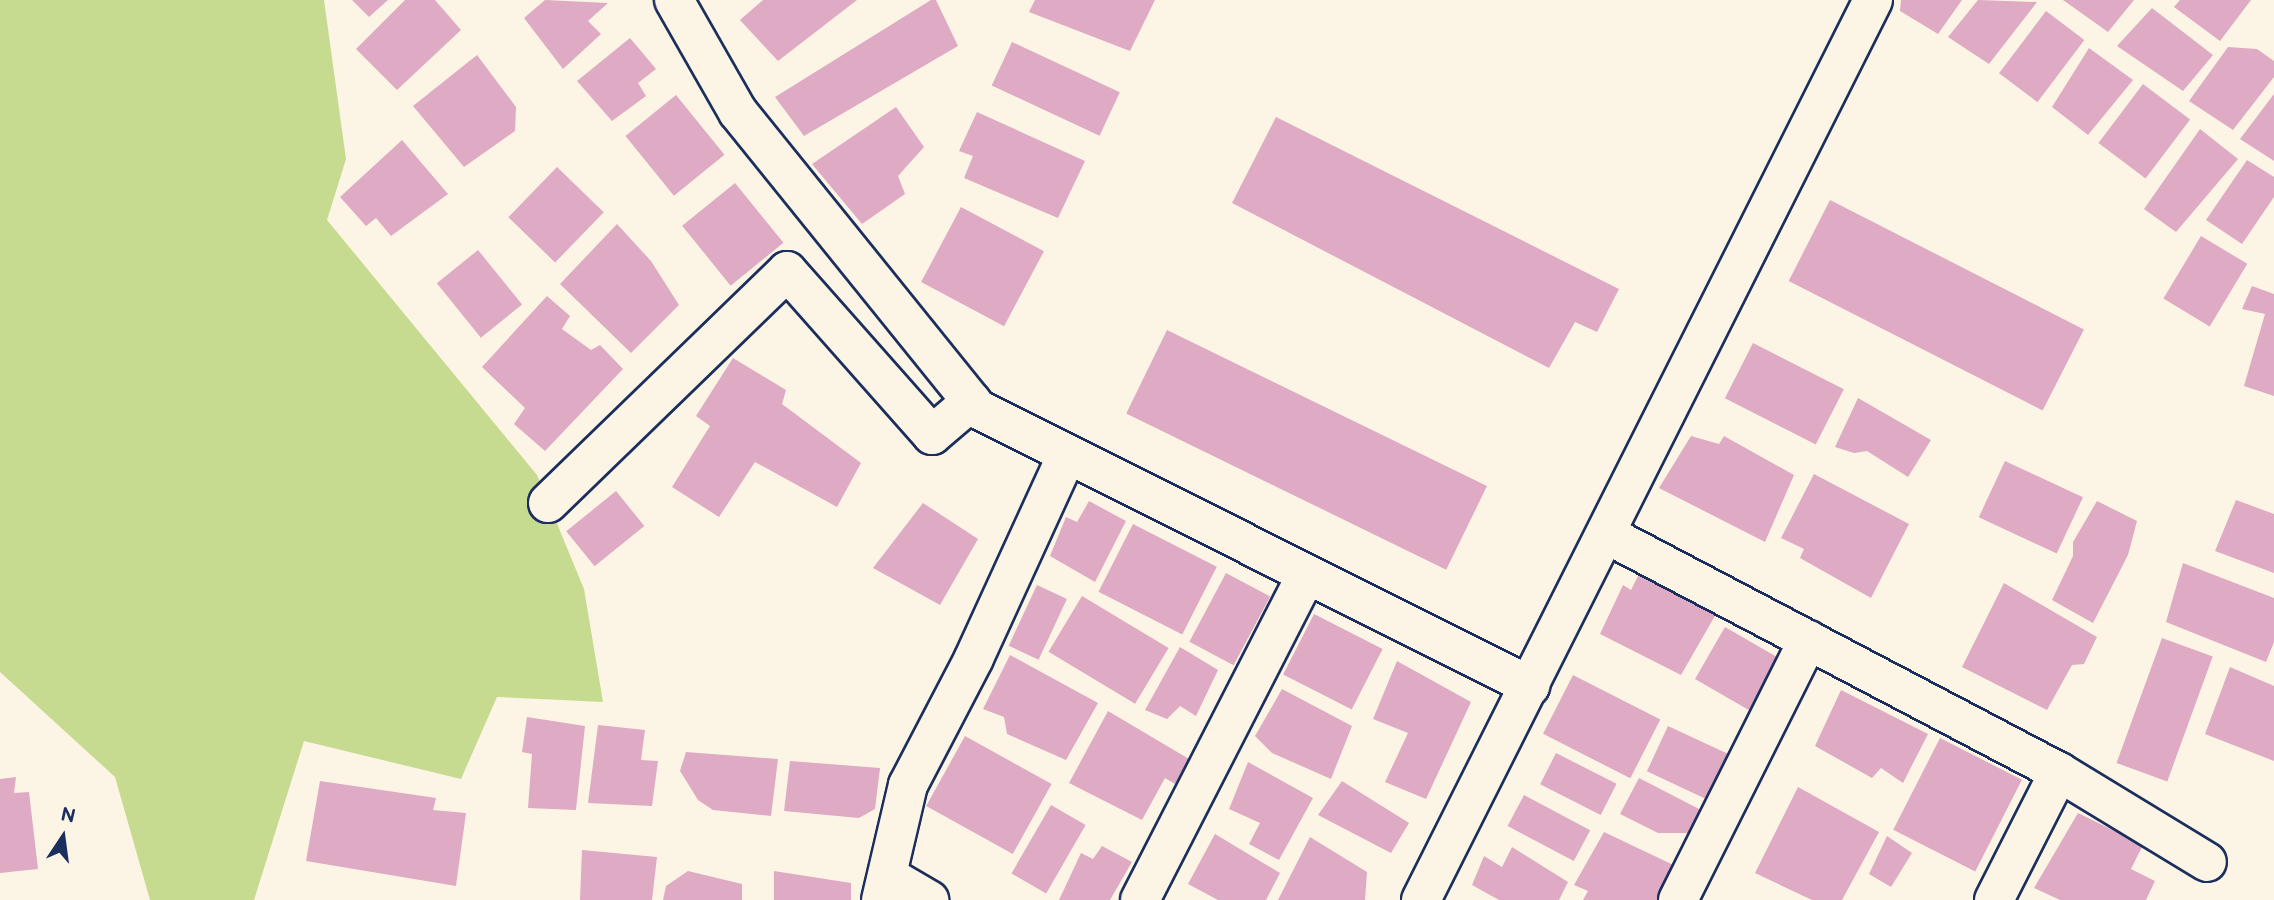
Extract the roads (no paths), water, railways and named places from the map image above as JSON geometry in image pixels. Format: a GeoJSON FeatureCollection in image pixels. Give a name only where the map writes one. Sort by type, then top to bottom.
{"type":"FeatureCollection","features":[{"type":"Feature","properties":{"kind":"street"},"geometry":{"type":"LineString","coordinates":[[674,0],[738,112],[978,409],[1530,686]]}},
{"type":"Feature","properties":{"kind":"street"},"geometry":{"type":"LineString","coordinates":[[1421,900],[1873,0]]}},
{"type":"Feature","properties":{"kind":"street"},"geometry":{"type":"LineString","coordinates":[[548,503],[787,271],[932,435],[972,401]]}},
{"type":"Feature","properties":{"kind":"street"},"geometry":{"type":"LineString","coordinates":[[929,900],[885,888],[908,785],[974,658],[1067,455]]}},
{"type":"Feature","properties":{"kind":"street"},"geometry":{"type":"LineString","coordinates":[[1606,534],[2059,772],[2207,862]]}},
{"type":"Feature","properties":{"kind":"street"},"geometry":{"type":"LineString","coordinates":[[1140,900],[1306,575]]}},
{"type":"Feature","properties":{"kind":"street"},"geometry":{"type":"LineString","coordinates":[[1678,900],[1808,640]]}},
{"type":"Feature","properties":{"kind":"street"},"geometry":{"type":"LineString","coordinates":[[1994,900],[2059,772]]}}]}
